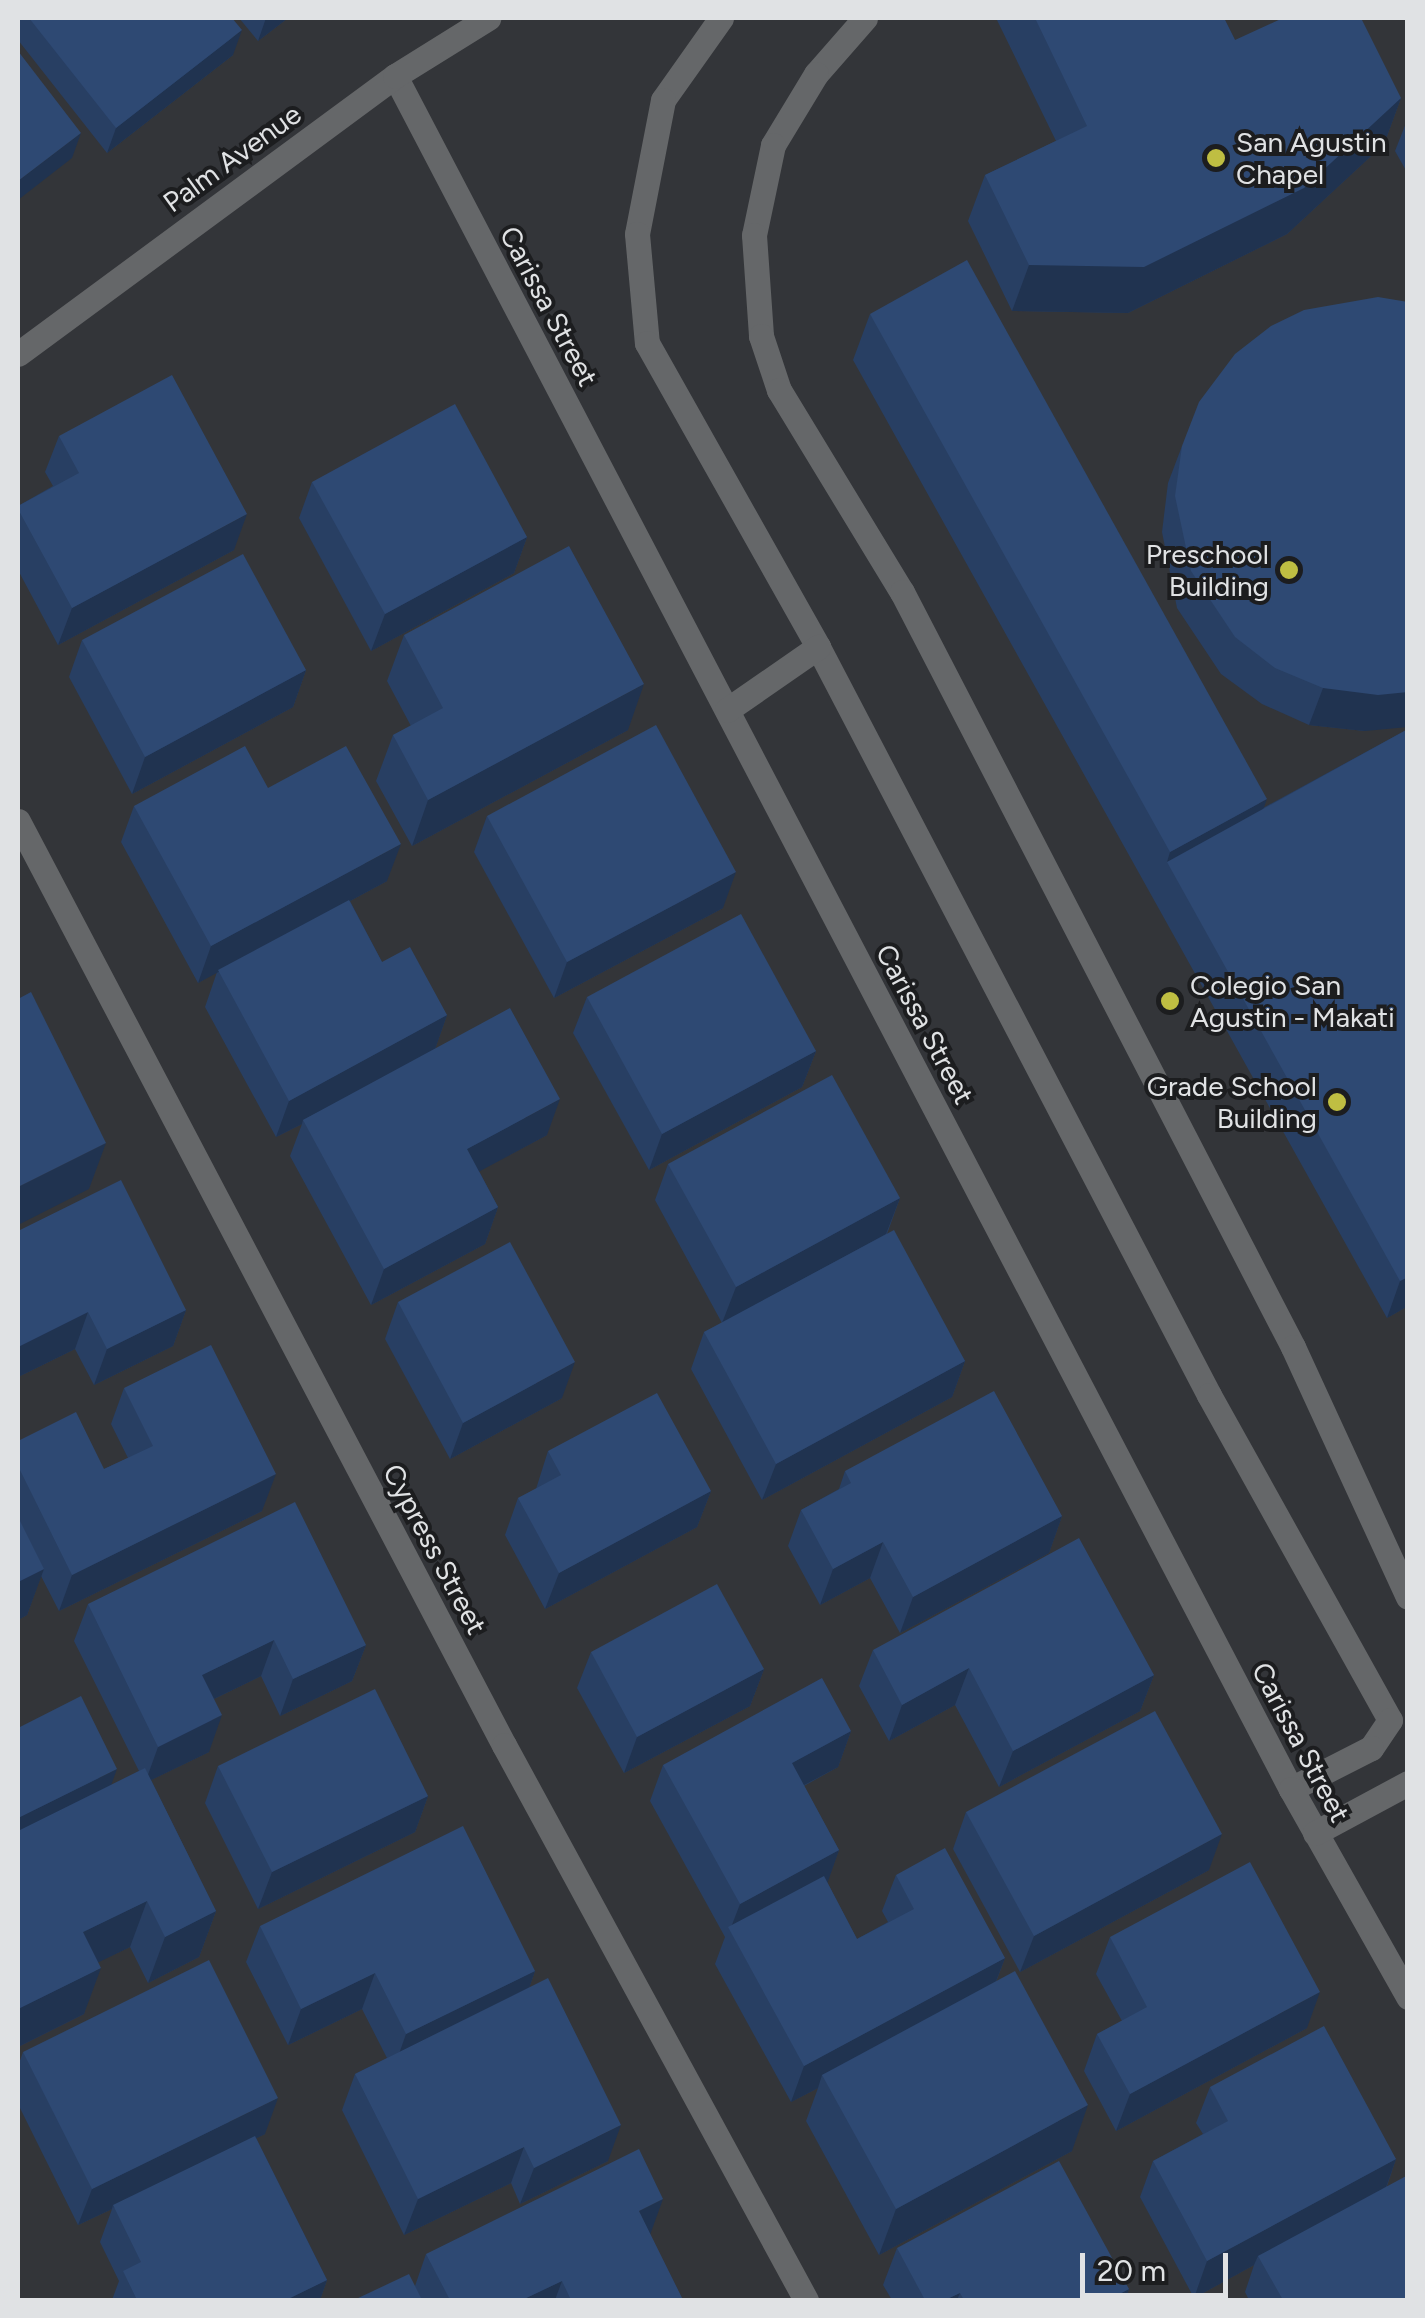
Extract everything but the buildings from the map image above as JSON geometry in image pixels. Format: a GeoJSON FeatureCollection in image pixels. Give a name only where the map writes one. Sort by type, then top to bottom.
{"type":"FeatureCollection","features":[{"type":"Feature","properties":{"kind":"street","name":"Palm Avenue"},"geometry":{"type":"LineString","coordinates":[[18,354],[395,76],[488,18]]}},
{"type":"Feature","properties":{"kind":"street"},"geometry":{"type":"LineString","coordinates":[[721,18],[663,100],[638,234],[647,343],[818,647],[1209,1395],[1390,1720],[1371,1748],[1291,1789]]}},
{"type":"Feature","properties":{"kind":"street"},"geometry":{"type":"LineString","coordinates":[[865,18],[816,74],[773,145],[754,235],[761,336],[779,390],[920,627],[1293,1347],[1408,1597]]}},
{"type":"Feature","properties":{"kind":"street","name":"Carissa Street"},"geometry":{"type":"LineString","coordinates":[[395,76],[1291,1789],[1408,1998]]}},
{"type":"Feature","properties":{"kind":"street"},"geometry":{"type":"LineString","coordinates":[[727,710],[818,647]]}},
{"type":"Feature","properties":{"kind":"street","name":"Cypress Street"},"geometry":{"type":"LineString","coordinates":[[18,821],[504,1745],[806,2300]]}},
{"type":"Feature","properties":{"kind":"street"},"geometry":{"type":"LineString","coordinates":[[1315,1833],[1408,1782]]}},
{"type":"Feature","properties":{"kind":"place","name":"San Agustin Chapel"},"geometry":{"type":"Point","coordinates":[1216,158]}},
{"type":"Feature","properties":{"kind":"place","name":"Preschool Building"},"geometry":{"type":"Point","coordinates":[1289,570]}},
{"type":"Feature","properties":{"kind":"place","name":"Colegio San Agustin - Makati"},"geometry":{"type":"Point","coordinates":[1170,1001]}},
{"type":"Feature","properties":{"kind":"place","name":"Grade School Building"},"geometry":{"type":"Point","coordinates":[1337,1102]}}]}
